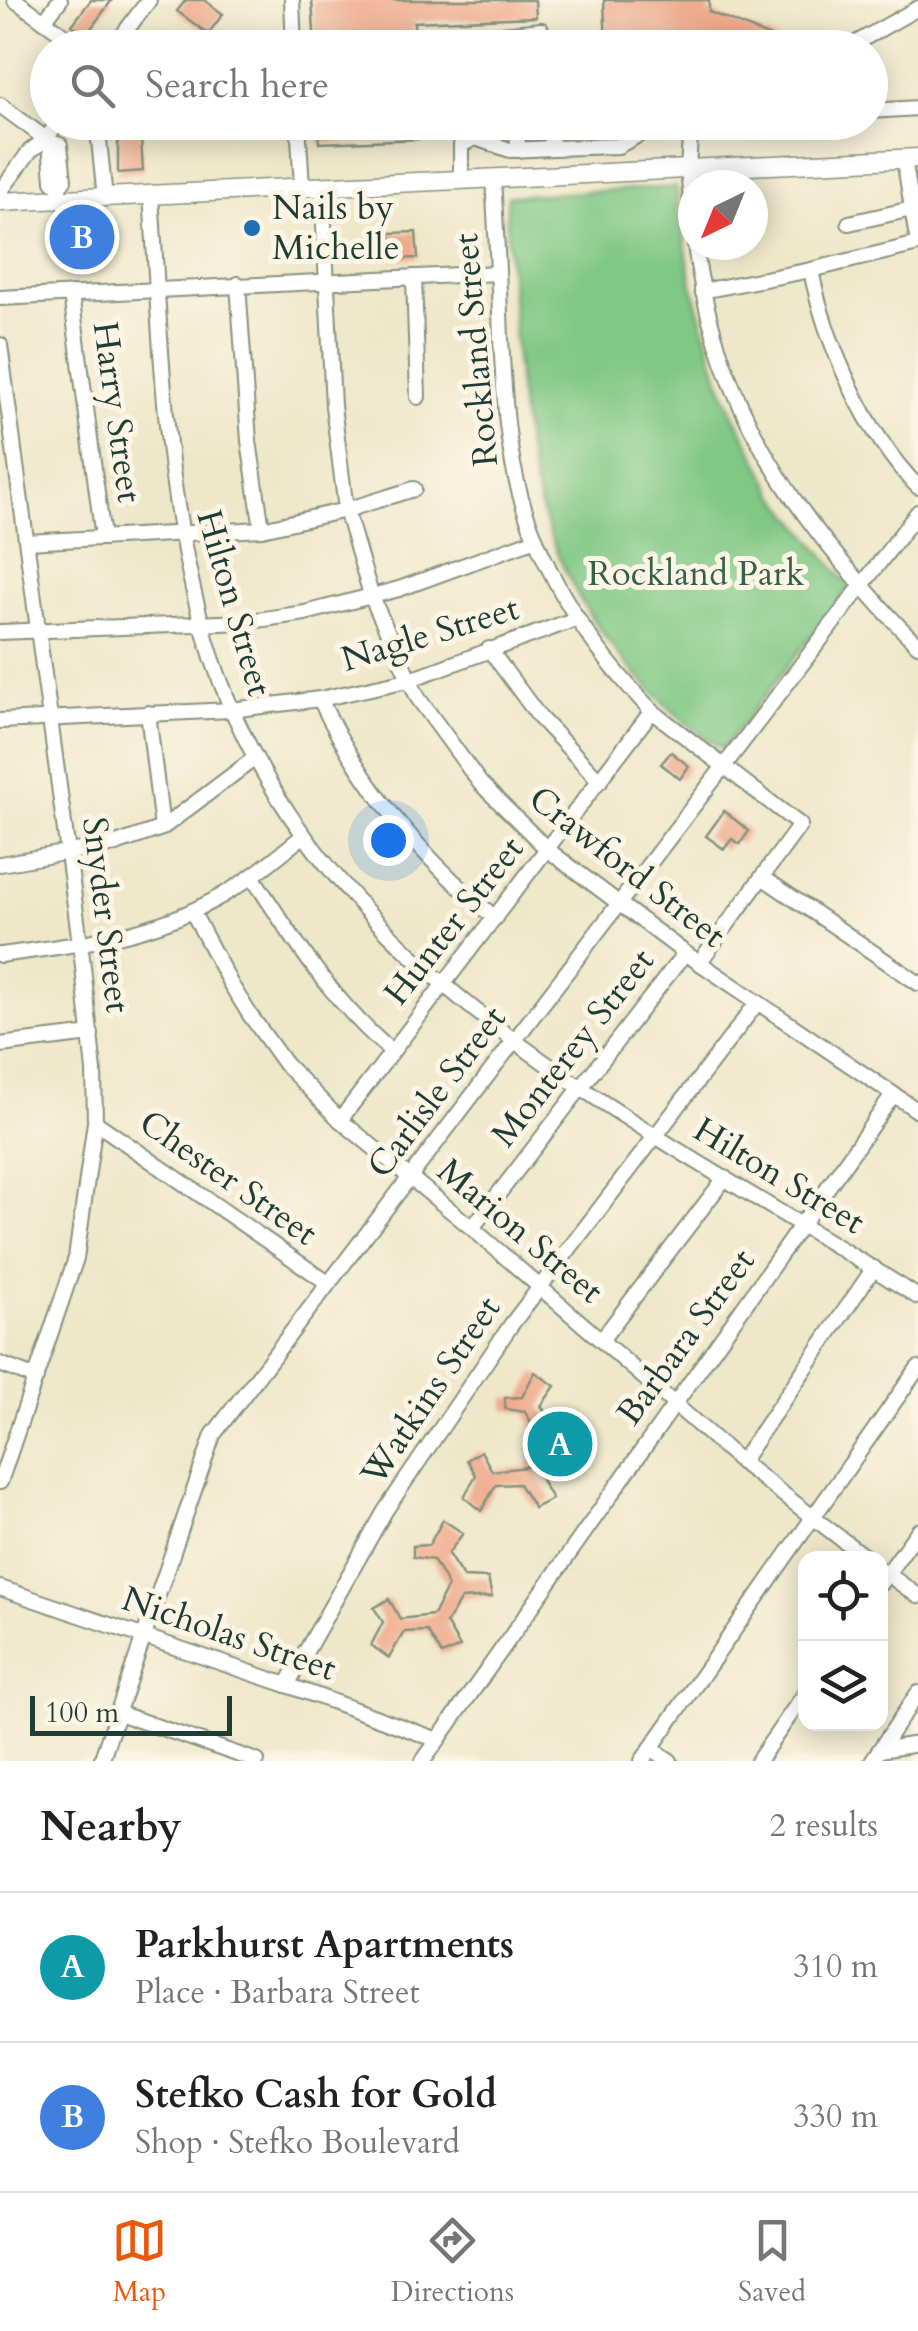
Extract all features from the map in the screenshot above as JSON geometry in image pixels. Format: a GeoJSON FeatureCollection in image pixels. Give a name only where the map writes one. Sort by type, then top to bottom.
{"type":"FeatureCollection","features":[{"type":"Feature","properties":{"kind":"main road"},"geometry":{"type":"LineString","coordinates":[[0,202],[59,194],[105,198],[911,158]]}},
{"type":"Feature","properties":{"kind":"street"},"geometry":{"type":"LineString","coordinates":[[16,0],[58,30]]}},
{"type":"Feature","properties":{"kind":"street"},"geometry":{"type":"LineString","coordinates":[[44,20],[60,0]]}},
{"type":"Feature","properties":{"kind":"street"},"geometry":{"type":"LineString","coordinates":[[127,30],[149,0]]}},
{"type":"Feature","properties":{"kind":"street"},"geometry":{"type":"LineString","coordinates":[[292,0],[293,30]]}},
{"type":"Feature","properties":{"kind":"street"},"geometry":{"type":"LineString","coordinates":[[879,30],[918,8]]}},
{"type":"Feature","properties":{"kind":"street"},"geometry":{"type":"LineString","coordinates":[[0,105],[30,127]]}},
{"type":"Feature","properties":{"kind":"street"},"geometry":{"type":"LineString","coordinates":[[888,110],[918,108]]}},
{"type":"Feature","properties":{"kind":"street"},"geometry":{"type":"LineString","coordinates":[[0,192],[30,151],[48,140],[60,145],[64,180],[59,194]]}},
{"type":"Feature","properties":{"kind":"street"},"geometry":{"type":"LineString","coordinates":[[99,140],[105,198]]}},
{"type":"Feature","properties":{"kind":"street","name":"Crawford Street"},"geometry":{"type":"LineString","coordinates":[[302,140],[327,280],[334,406],[346,510],[372,598],[408,680],[439,729],[480,783],[548,850],[699,963],[918,1111]]}},
{"type":"Feature","properties":{"kind":"street"},"geometry":{"type":"LineString","coordinates":[[460,178],[461,145],[466,140]]}},
{"type":"Feature","properties":{"kind":"street"},"geometry":{"type":"LineString","coordinates":[[496,140],[518,150],[618,146],[629,140]]}},
{"type":"Feature","properties":{"kind":"street"},"geometry":{"type":"LineString","coordinates":[[518,140],[518,150]]}},
{"type":"Feature","properties":{"kind":"street"},"geometry":{"type":"LineString","coordinates":[[552,140],[552,148]]}},
{"type":"Feature","properties":{"kind":"street"},"geometry":{"type":"LineString","coordinates":[[688,169],[690,140]]}},
{"type":"Feature","properties":{"kind":"street"},"geometry":{"type":"LineString","coordinates":[[702,291],[918,244],[912,209],[911,158]]}},
{"type":"Feature","properties":{"kind":"street","name":"Rockland Street"},"geometry":{"type":"LineString","coordinates":[[493,177],[510,446],[520,495],[536,539],[576,618],[613,669],[652,711],[800,825]]}},
{"type":"Feature","properties":{"kind":"street","name":"Hilton Street"},"geometry":{"type":"LineString","coordinates":[[151,195],[168,452],[202,623],[231,710],[255,758],[304,834],[369,916],[444,984],[580,1090],[918,1297]]}},
{"type":"Feature","properties":{"kind":"street"},"geometry":{"type":"LineString","coordinates":[[849,223],[912,209]]}},
{"type":"Feature","properties":{"kind":"street"},"geometry":{"type":"LineString","coordinates":[[697,260],[722,362],[766,458],[807,520],[918,645]]}},
{"type":"Feature","properties":{"kind":"street"},"geometry":{"type":"LineString","coordinates":[[810,270],[826,330],[848,378],[879,434],[918,487]]}},
{"type":"Feature","properties":{"kind":"street"},"geometry":{"type":"LineString","coordinates":[[0,298],[498,273]]}},
{"type":"Feature","properties":{"kind":"street"},"geometry":{"type":"LineString","coordinates":[[414,277],[418,396]]}},
{"type":"Feature","properties":{"kind":"street"},"geometry":{"type":"LineString","coordinates":[[238,284],[249,441],[262,529]]}},
{"type":"Feature","properties":{"kind":"street","name":"Harry Street"},"geometry":{"type":"LineString","coordinates":[[71,294],[103,538]]}},
{"type":"Feature","properties":{"kind":"street","name":"Snyder Street"},"geometry":{"type":"LineString","coordinates":[[0,345],[91,1034],[95,1122],[76,1258],[0,1482]]}},
{"type":"Feature","properties":{"kind":"street"},"geometry":{"type":"LineString","coordinates":[[27,542],[262,529],[346,510],[414,489]]}},
{"type":"Feature","properties":{"kind":"street","name":"Carlisle Street"},"geometry":{"type":"LineString","coordinates":[[102,1761],[213,1436],[918,512]]}},
{"type":"Feature","properties":{"kind":"street"},"geometry":{"type":"LineString","coordinates":[[0,632],[244,622],[305,613],[372,598],[536,539]]}},
{"type":"Feature","properties":{"kind":"street","name":"Nagle Street"},"geometry":{"type":"LineString","coordinates":[[0,721],[231,710],[320,698],[408,680],[576,618]]}},
{"type":"Feature","properties":{"kind":"street"},"geometry":{"type":"LineString","coordinates":[[489,649],[531,708],[600,781]]}},
{"type":"Feature","properties":{"kind":"street"},"geometry":{"type":"LineString","coordinates":[[320,698],[345,746],[408,834],[458,888],[495,918]]}},
{"type":"Feature","properties":{"kind":"street","name":"Hunter Street"},"geometry":{"type":"LineString","coordinates":[[340,1120],[652,711]]}},
{"type":"Feature","properties":{"kind":"street"},"geometry":{"type":"LineString","coordinates":[[148,713],[162,828]]}},
{"type":"Feature","properties":{"kind":"street"},"geometry":{"type":"LineString","coordinates":[[0,864],[69,855],[162,828],[255,758]]}},
{"type":"Feature","properties":{"kind":"street","name":"Monterey Street"},"geometry":{"type":"LineString","coordinates":[[699,963],[800,825]]}},
{"type":"Feature","properties":{"kind":"street"},"geometry":{"type":"LineString","coordinates":[[0,955],[80,945],[134,933],[192,911],[252,876],[304,834]]}},
{"type":"Feature","properties":{"kind":"street"},"geometry":{"type":"LineString","coordinates":[[252,876],[326,985],[347,1011],[391,1051]]}},
{"type":"Feature","properties":{"kind":"street"},"geometry":{"type":"LineString","coordinates":[[762,877],[918,983]]}},
{"type":"Feature","properties":{"kind":"street","name":"Marion Street"},"geometry":{"type":"LineString","coordinates":[[192,911],[250,1015],[286,1064],[340,1120],[472,1228],[741,1462],[856,1551]]}},
{"type":"Feature","properties":{"kind":"street","name":"Monterey Street"},"geometry":{"type":"LineString","coordinates":[[472,1228],[685,953]]}},
{"type":"Feature","properties":{"kind":"street","name":"Watkins Street"},"geometry":{"type":"LineString","coordinates":[[287,1685],[385,1511],[540,1286],[757,1003]]}},
{"type":"Feature","properties":{"kind":"street"},"geometry":{"type":"LineString","coordinates":[[0,1044],[91,1034]]}},
{"type":"Feature","properties":{"kind":"street","name":"Barbara Street"},"geometry":{"type":"LineString","coordinates":[[423,1761],[893,1095]]}},
{"type":"Feature","properties":{"kind":"street","name":"Chester Street"},"geometry":{"type":"LineString","coordinates":[[95,1122],[328,1284]]}},
{"type":"Feature","properties":{"kind":"street"},"geometry":{"type":"LineString","coordinates":[[602,1339],[725,1178]]}},
{"type":"Feature","properties":{"kind":"street"},"geometry":{"type":"LineString","coordinates":[[741,1462],[874,1268]]}},
{"type":"Feature","properties":{"kind":"street"},"geometry":{"type":"LineString","coordinates":[[0,1364],[36,1378]]}},
{"type":"Feature","properties":{"kind":"street"},"geometry":{"type":"LineString","coordinates":[[670,1761],[646,1755],[918,1368]]}},
{"type":"Feature","properties":{"kind":"street"},"geometry":{"type":"LineString","coordinates":[[888,1569],[918,1530]]}},
{"type":"Feature","properties":{"kind":"street"},"geometry":{"type":"LineString","coordinates":[[888,1579],[918,1596]]}},
{"type":"Feature","properties":{"kind":"street","name":"Nicholas Street"},"geometry":{"type":"LineString","coordinates":[[0,1588],[438,1740]]}},
{"type":"Feature","properties":{"kind":"street"},"geometry":{"type":"LineString","coordinates":[[876,1755],[918,1693]]}},
{"type":"Feature","properties":{"kind":"street"},"geometry":{"type":"LineString","coordinates":[[758,1761],[798,1704]]}},
{"type":"Feature","properties":{"kind":"street"},"geometry":{"type":"LineString","coordinates":[[118,1713],[257,1761]]}},
{"type":"Feature","properties":{"kind":"street"},"geometry":{"type":"LineString","coordinates":[[876,1755],[918,1744]]}},
{"type":"Feature","properties":{"kind":"green space","name":"Rockland Park"},"geometry":{"type":"Polygon","coordinates":[[[676,187],[678,260],[688,260],[719,379],[733,413],[775,494],[848,585],[723,749],[691,727],[642,681],[579,597],[557,553],[541,509],[522,415],[507,239],[508,196],[676,187]]]}},
{"type":"Feature","properties":{"kind":"building"},"geometry":{"type":"Polygon","coordinates":[[[91,0],[112,0],[90,30],[72,25],[91,0]]]}},
{"type":"Feature","properties":{"kind":"building"},"geometry":{"type":"Polygon","coordinates":[[[186,0],[204,0],[223,14],[211,30],[203,30],[177,11],[186,0]]]}},
{"type":"Feature","properties":{"kind":"building"},"geometry":{"type":"Polygon","coordinates":[[[312,0],[535,0],[536,17],[414,22],[414,30],[314,30],[312,0]]]}},
{"type":"Feature","properties":{"kind":"building"},"geometry":{"type":"Polygon","coordinates":[[[604,0],[709,0],[709,12],[753,30],[605,30],[604,0]]]}},
{"type":"Feature","properties":{"kind":"building"},"geometry":{"type":"Polygon","coordinates":[[[118,140],[141,140],[143,171],[118,173],[118,140]]]}},
{"type":"Feature","properties":{"kind":"building"},"geometry":{"type":"Polygon","coordinates":[[[319,140],[394,140],[319,143],[319,140]]]}},
{"type":"Feature","properties":{"kind":"building"},"geometry":{"type":"Polygon","coordinates":[[[416,232],[418,258],[392,259],[391,233],[416,232]]]}},
{"type":"Feature","properties":{"kind":"building"},"geometry":{"type":"Polygon","coordinates":[[[671,752],[689,766],[680,779],[661,764],[671,752]]]}},
{"type":"Feature","properties":{"kind":"building"},"geometry":{"type":"Polygon","coordinates":[[[724,811],[749,831],[740,844],[732,839],[724,849],[706,836],[724,811]]]}},
{"type":"Feature","properties":{"kind":"building"},"geometry":{"type":"Polygon","coordinates":[[[535,1372],[555,1386],[541,1406],[556,1429],[580,1430],[585,1450],[553,1451],[539,1476],[552,1499],[534,1508],[519,1484],[496,1485],[481,1511],[464,1497],[476,1475],[467,1460],[481,1451],[492,1471],[526,1467],[541,1439],[525,1412],[505,1409],[505,1398],[522,1397],[535,1372]]]}},
{"type":"Feature","properties":{"kind":"building"},"geometry":{"type":"Polygon","coordinates":[[[443,1520],[463,1533],[448,1554],[463,1577],[488,1578],[492,1597],[461,1599],[446,1623],[460,1647],[442,1655],[427,1631],[404,1632],[389,1658],[371,1645],[383,1622],[374,1608],[389,1599],[400,1619],[433,1615],[448,1586],[433,1560],[413,1557],[413,1546],[429,1545],[443,1520]]]}},
{"type":"Feature","properties":{"kind":"place","name":"Nails by Michelle"},"geometry":{"type":"Point","coordinates":[252,228]}},
{"type":"Feature","properties":{"kind":"place","name":"Stefko Cash for Gold"},"geometry":{"type":"Point","coordinates":[82,237]}},
{"type":"Feature","properties":{"kind":"place","name":"Parkhurst Apartments"},"geometry":{"type":"Point","coordinates":[560,1444]}}]}
